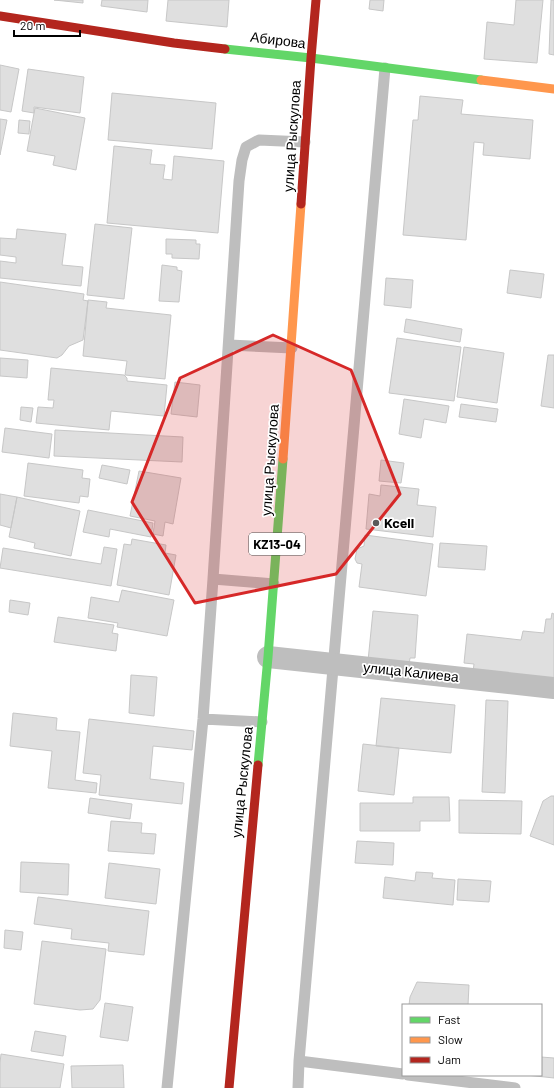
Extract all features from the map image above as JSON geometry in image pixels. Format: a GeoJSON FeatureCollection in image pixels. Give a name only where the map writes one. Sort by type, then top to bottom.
{"type":"FeatureCollection","features":[{"type":"Feature","properties":{"kind":"main road","name":"улица Рыскулова"},"geometry":{"type":"LineString","coordinates":[[229,1088],[246,880],[274,584],[316,0]]}},
{"type":"Feature","properties":{"kind":"main road","name":"Абирова"},"geometry":{"type":"LineString","coordinates":[[0,16],[174,43],[311,58],[554,90]]}},
{"type":"Feature","properties":{"kind":"street","name":"улица Калиева"},"geometry":{"type":"LineString","coordinates":[[268,657],[554,688]]}},
{"type":"Feature","properties":{"kind":"lane"},"geometry":{"type":"LineString","coordinates":[[298,1088],[299,1061],[385,68]]}},
{"type":"Feature","properties":{"kind":"lane"},"geometry":{"type":"LineString","coordinates":[[167,1088],[203,719],[214,579],[239,181],[242,160],[246,147],[259,140],[305,142]]}},
{"type":"Feature","properties":{"kind":"lane"},"geometry":{"type":"LineString","coordinates":[[229,345],[292,348]]}},
{"type":"Feature","properties":{"kind":"lane"},"geometry":{"type":"LineString","coordinates":[[214,579],[274,584]]}},
{"type":"Feature","properties":{"kind":"lane"},"geometry":{"type":"LineString","coordinates":[[203,719],[262,722]]}},
{"type":"Feature","properties":{"kind":"lane"},"geometry":{"type":"LineString","coordinates":[[299,1061],[402,1074]]}},
{"type":"Feature","properties":{"kind":"lane"},"geometry":{"type":"LineString","coordinates":[[416,1076],[522,1088]]}},
{"type":"Feature","properties":{"kind":"highlighted area"},"geometry":{"type":"Polygon","coordinates":[[[273,335],[351,370],[400,494],[336,574],[195,603],[132,502],[180,378],[273,335]]]}},
{"type":"Feature","properties":{"kind":"building"},"geometry":{"type":"Polygon","coordinates":[[[54,0],[83,0],[83,3],[54,0]]]}},
{"type":"Feature","properties":{"kind":"building"},"geometry":{"type":"Polygon","coordinates":[[[102,0],[148,0],[147,12],[101,6],[102,0]]]}},
{"type":"Feature","properties":{"kind":"building"},"geometry":{"type":"Polygon","coordinates":[[[168,0],[229,0],[227,27],[166,21],[168,0]]]}},
{"type":"Feature","properties":{"kind":"building"},"geometry":{"type":"Polygon","coordinates":[[[370,0],[384,0],[383,11],[369,9],[370,0]]]}},
{"type":"Feature","properties":{"kind":"building"},"geometry":{"type":"Polygon","coordinates":[[[516,0],[543,0],[537,63],[484,59],[487,22],[514,25],[516,0]]]}},
{"type":"Feature","properties":{"kind":"building"},"geometry":{"type":"Polygon","coordinates":[[[551,0],[554,0],[554,55],[549,54],[551,0]]]}},
{"type":"Feature","properties":{"kind":"building"},"geometry":{"type":"Polygon","coordinates":[[[0,65],[19,69],[11,112],[0,110],[0,65]]]}},
{"type":"Feature","properties":{"kind":"building"},"geometry":{"type":"Polygon","coordinates":[[[28,69],[84,77],[80,113],[34,107],[34,113],[22,111],[28,69]]]}},
{"type":"Feature","properties":{"kind":"building"},"geometry":{"type":"Polygon","coordinates":[[[112,93],[216,103],[212,149],[108,140],[112,93]]]}},
{"type":"Feature","properties":{"kind":"building"},"geometry":{"type":"Polygon","coordinates":[[[420,96],[463,100],[461,114],[533,120],[530,159],[483,155],[484,143],[474,142],[466,240],[403,235],[413,120],[418,120],[420,96]]]}},
{"type":"Feature","properties":{"kind":"building"},"geometry":{"type":"Polygon","coordinates":[[[35,108],[85,118],[76,170],[53,165],[55,156],[27,151],[35,108]]]}},
{"type":"Feature","properties":{"kind":"building"},"geometry":{"type":"Polygon","coordinates":[[[0,119],[7,120],[0,155],[0,119]]]}},
{"type":"Feature","properties":{"kind":"building"},"geometry":{"type":"Polygon","coordinates":[[[19,120],[30,121],[29,134],[18,133],[19,120]]]}},
{"type":"Feature","properties":{"kind":"building"},"geometry":{"type":"Polygon","coordinates":[[[114,146],[152,150],[150,164],[165,165],[163,179],[172,180],[174,156],[224,161],[218,233],[107,223],[114,146]]]}},
{"type":"Feature","properties":{"kind":"building"},"geometry":{"type":"Polygon","coordinates":[[[95,224],[132,228],[124,299],[87,295],[95,224]]]}},
{"type":"Feature","properties":{"kind":"building"},"geometry":{"type":"Polygon","coordinates":[[[17,229],[66,234],[62,265],[83,267],[81,286],[0,278],[0,261],[16,263],[16,257],[0,255],[0,238],[16,239],[17,229]]]}},
{"type":"Feature","properties":{"kind":"building"},"geometry":{"type":"Polygon","coordinates":[[[166,239],[196,240],[196,244],[200,244],[199,259],[172,258],[172,254],[166,254],[166,239]]]}},
{"type":"Feature","properties":{"kind":"building"},"geometry":{"type":"Polygon","coordinates":[[[162,265],[177,267],[177,270],[182,271],[179,302],[159,301],[162,265]]]}},
{"type":"Feature","properties":{"kind":"building"},"geometry":{"type":"Polygon","coordinates":[[[510,270],[544,274],[541,298],[507,293],[510,270]]]}},
{"type":"Feature","properties":{"kind":"building"},"geometry":{"type":"Polygon","coordinates":[[[386,278],[413,280],[411,308],[384,305],[386,278]]]}},
{"type":"Feature","properties":{"kind":"building"},"geometry":{"type":"Polygon","coordinates":[[[0,282],[84,294],[83,300],[88,301],[83,340],[69,346],[62,355],[57,358],[0,350],[0,282]]]}},
{"type":"Feature","properties":{"kind":"building"},"geometry":{"type":"Polygon","coordinates":[[[88,300],[107,302],[106,308],[171,315],[165,379],[125,375],[127,361],[83,356],[88,300]]]}},
{"type":"Feature","properties":{"kind":"building"},"geometry":{"type":"Polygon","coordinates":[[[406,319],[462,329],[460,342],[404,332],[406,319]]]}},
{"type":"Feature","properties":{"kind":"building"},"geometry":{"type":"Polygon","coordinates":[[[397,338],[461,347],[454,401],[389,393],[397,338]]]}},
{"type":"Feature","properties":{"kind":"building"},"geometry":{"type":"Polygon","coordinates":[[[464,347],[504,353],[497,403],[457,397],[464,347]]]}},
{"type":"Feature","properties":{"kind":"building"},"geometry":{"type":"Polygon","coordinates":[[[548,355],[554,355],[554,408],[541,406],[548,355]]]}},
{"type":"Feature","properties":{"kind":"building"},"geometry":{"type":"Polygon","coordinates":[[[0,358],[28,360],[27,378],[0,376],[0,358]]]}},
{"type":"Feature","properties":{"kind":"building"},"geometry":{"type":"Polygon","coordinates":[[[51,368],[124,375],[127,378],[127,381],[167,385],[164,416],[111,411],[109,430],[36,423],[38,407],[53,408],[54,400],[48,400],[51,368]]]}},
{"type":"Feature","properties":{"kind":"building"},"geometry":{"type":"Polygon","coordinates":[[[175,382],[200,385],[197,417],[171,414],[175,382]]]}},
{"type":"Feature","properties":{"kind":"building"},"geometry":{"type":"Polygon","coordinates":[[[404,399],[449,406],[446,423],[424,419],[421,438],[399,434],[404,399]]]}},
{"type":"Feature","properties":{"kind":"building"},"geometry":{"type":"Polygon","coordinates":[[[461,404],[498,409],[496,422],[459,417],[461,404]]]}},
{"type":"Feature","properties":{"kind":"building"},"geometry":{"type":"Polygon","coordinates":[[[21,407],[33,408],[31,422],[20,420],[21,407]]]}},
{"type":"Feature","properties":{"kind":"building"},"geometry":{"type":"Polygon","coordinates":[[[5,428],[52,434],[49,458],[2,452],[5,428]]]}},
{"type":"Feature","properties":{"kind":"building"},"geometry":{"type":"Polygon","coordinates":[[[55,430],[183,437],[182,462],[54,456],[55,430]]]}},
{"type":"Feature","properties":{"kind":"building"},"geometry":{"type":"Polygon","coordinates":[[[381,460],[404,463],[401,483],[379,481],[381,460]]]}},
{"type":"Feature","properties":{"kind":"building"},"geometry":{"type":"Polygon","coordinates":[[[28,463],[83,470],[82,478],[90,479],[88,497],[80,496],[79,503],[24,496],[28,463]]]}},
{"type":"Feature","properties":{"kind":"building"},"geometry":{"type":"Polygon","coordinates":[[[102,465],[130,470],[127,484],[99,478],[102,465]]]}},
{"type":"Feature","properties":{"kind":"building"},"geometry":{"type":"Polygon","coordinates":[[[139,471],[181,478],[173,524],[165,522],[163,536],[153,534],[155,521],[130,516],[139,471]]]}},
{"type":"Feature","properties":{"kind":"building"},"geometry":{"type":"Polygon","coordinates":[[[381,485],[419,489],[417,505],[436,507],[433,537],[366,529],[369,494],[380,496],[381,485]]]}},
{"type":"Feature","properties":{"kind":"building"},"geometry":{"type":"Polygon","coordinates":[[[0,494],[17,497],[11,528],[0,525],[0,494]]]}},
{"type":"Feature","properties":{"kind":"building"},"geometry":{"type":"Polygon","coordinates":[[[17,497],[80,511],[71,556],[34,548],[35,543],[9,537],[17,497]]]}},
{"type":"Feature","properties":{"kind":"building"},"geometry":{"type":"Polygon","coordinates":[[[88,510],[153,523],[151,537],[110,529],[109,537],[83,532],[88,510]]]}},
{"type":"Feature","properties":{"kind":"building"},"geometry":{"type":"Polygon","coordinates":[[[365,535],[433,544],[426,596],[359,587],[362,564],[357,563],[355,559],[357,549],[364,546],[365,535]]]}},
{"type":"Feature","properties":{"kind":"building"},"geometry":{"type":"Polygon","coordinates":[[[132,539],[166,545],[165,553],[176,555],[169,595],[117,585],[124,544],[131,545],[132,539]]]}},
{"type":"Feature","properties":{"kind":"building"},"geometry":{"type":"Polygon","coordinates":[[[440,543],[487,546],[485,570],[438,567],[440,543]]]}},
{"type":"Feature","properties":{"kind":"building"},"geometry":{"type":"Polygon","coordinates":[[[104,547],[117,549],[111,586],[0,568],[3,548],[101,564],[104,547]]]}},
{"type":"Feature","properties":{"kind":"building"},"geometry":{"type":"Polygon","coordinates":[[[122,590],[174,600],[167,636],[117,627],[118,623],[88,618],[91,597],[119,602],[122,590]]]}},
{"type":"Feature","properties":{"kind":"building"},"geometry":{"type":"Polygon","coordinates":[[[10,600],[30,603],[28,615],[9,612],[10,600]]]}},
{"type":"Feature","properties":{"kind":"building"},"geometry":{"type":"Polygon","coordinates":[[[373,611],[418,615],[415,658],[410,658],[409,665],[368,661],[373,611]]]}},
{"type":"Feature","properties":{"kind":"building"},"geometry":{"type":"Polygon","coordinates":[[[552,613],[554,614],[554,681],[473,672],[474,664],[464,663],[467,634],[521,640],[523,631],[544,633],[546,619],[551,619],[552,613]]]}},
{"type":"Feature","properties":{"kind":"building"},"geometry":{"type":"Polygon","coordinates":[[[58,617],[114,625],[112,633],[118,634],[116,651],[54,642],[58,617]]]}},
{"type":"Feature","properties":{"kind":"building"},"geometry":{"type":"Polygon","coordinates":[[[131,675],[157,677],[154,716],[129,713],[131,675]]]}},
{"type":"Feature","properties":{"kind":"building"},"geometry":{"type":"Polygon","coordinates":[[[381,698],[455,705],[451,753],[376,746],[381,698]]]}},
{"type":"Feature","properties":{"kind":"building"},"geometry":{"type":"Polygon","coordinates":[[[486,700],[508,701],[505,793],[482,792],[486,700]]]}},
{"type":"Feature","properties":{"kind":"building"},"geometry":{"type":"Polygon","coordinates":[[[13,713],[57,718],[56,730],[80,732],[75,780],[97,783],[96,793],[48,788],[52,751],[10,746],[13,713]]]}},
{"type":"Feature","properties":{"kind":"building"},"geometry":{"type":"Polygon","coordinates":[[[89,719],[194,731],[192,750],[153,746],[150,779],[184,783],[182,804],[99,795],[101,775],[83,773],[89,719]]]}},
{"type":"Feature","properties":{"kind":"building"},"geometry":{"type":"Polygon","coordinates":[[[363,744],[399,748],[394,795],[358,791],[363,744]]]}},
{"type":"Feature","properties":{"kind":"building"},"geometry":{"type":"Polygon","coordinates":[[[551,796],[554,796],[554,845],[530,836],[543,801],[551,796]]]}},
{"type":"Feature","properties":{"kind":"building"},"geometry":{"type":"Polygon","coordinates":[[[413,797],[449,797],[450,821],[420,821],[420,831],[360,831],[360,803],[413,803],[413,797]]]}},
{"type":"Feature","properties":{"kind":"building"},"geometry":{"type":"Polygon","coordinates":[[[90,798],[132,804],[130,819],[88,813],[90,798]]]}},
{"type":"Feature","properties":{"kind":"building"},"geometry":{"type":"Polygon","coordinates":[[[459,800],[522,801],[521,834],[459,833],[459,800]]]}},
{"type":"Feature","properties":{"kind":"building"},"geometry":{"type":"Polygon","coordinates":[[[111,821],[142,823],[141,833],[156,834],[154,854],[108,851],[111,821]]]}},
{"type":"Feature","properties":{"kind":"building"},"geometry":{"type":"Polygon","coordinates":[[[357,841],[394,843],[393,865],[355,863],[357,841]]]}},
{"type":"Feature","properties":{"kind":"building"},"geometry":{"type":"Polygon","coordinates":[[[21,862],[69,864],[68,895],[20,892],[21,862]]]}},
{"type":"Feature","properties":{"kind":"building"},"geometry":{"type":"Polygon","coordinates":[[[109,863],[160,869],[156,904],[105,898],[109,863]]]}},
{"type":"Feature","properties":{"kind":"building"},"geometry":{"type":"Polygon","coordinates":[[[416,872],[433,873],[432,878],[455,880],[453,905],[383,898],[385,877],[415,881],[416,872]]]}},
{"type":"Feature","properties":{"kind":"building"},"geometry":{"type":"Polygon","coordinates":[[[458,879],[491,881],[489,902],[457,900],[458,879]]]}},
{"type":"Feature","properties":{"kind":"building"},"geometry":{"type":"Polygon","coordinates":[[[38,897],[149,911],[144,955],[108,951],[109,943],[71,939],[72,929],[34,924],[38,897]]]}},
{"type":"Feature","properties":{"kind":"building"},"geometry":{"type":"Polygon","coordinates":[[[5,930],[23,932],[21,950],[4,948],[5,930]]]}},
{"type":"Feature","properties":{"kind":"building"},"geometry":{"type":"Polygon","coordinates":[[[42,941],[106,949],[100,1000],[93,1009],[80,1010],[34,1004],[42,941]]]}},
{"type":"Feature","properties":{"kind":"building"},"geometry":{"type":"Polygon","coordinates":[[[417,982],[469,985],[468,1004],[409,1004],[410,997],[417,982]]]}},
{"type":"Feature","properties":{"kind":"building"},"geometry":{"type":"Polygon","coordinates":[[[105,1003],[133,1007],[128,1041],[100,1037],[105,1003]]]}},
{"type":"Feature","properties":{"kind":"building"},"geometry":{"type":"Polygon","coordinates":[[[35,1031],[66,1036],[63,1056],[31,1051],[35,1031]]]}},
{"type":"Feature","properties":{"kind":"building"},"geometry":{"type":"Polygon","coordinates":[[[1,1054],[64,1064],[60,1088],[0,1088],[1,1054]]]}},
{"type":"Feature","properties":{"kind":"building"},"geometry":{"type":"Polygon","coordinates":[[[542,1057],[554,1058],[554,1078],[535,1076],[542,1076],[542,1057]]]}},
{"type":"Feature","properties":{"kind":"building"},"geometry":{"type":"Polygon","coordinates":[[[123,1065],[124,1088],[72,1088],[71,1066],[123,1065]]]}},
{"type":"Feature","properties":{"kind":"traffic: fast"},"geometry":{"type":"LineString","coordinates":[[225,49],[311,58],[481,80]]}},
{"type":"Feature","properties":{"kind":"traffic: fast"},"geometry":{"type":"LineString","coordinates":[[258,765],[283,459]]}},
{"type":"Feature","properties":{"kind":"traffic: slow"},"geometry":{"type":"LineString","coordinates":[[481,80],[554,89]]}},
{"type":"Feature","properties":{"kind":"traffic: slow"},"geometry":{"type":"LineString","coordinates":[[283,459],[301,204]]}},
{"type":"Feature","properties":{"kind":"traffic: jam"},"geometry":{"type":"LineString","coordinates":[[301,204],[316,0]]}},
{"type":"Feature","properties":{"kind":"traffic: jam"},"geometry":{"type":"LineString","coordinates":[[0,16],[174,43],[225,49]]}},
{"type":"Feature","properties":{"kind":"traffic: jam"},"geometry":{"type":"LineString","coordinates":[[229,1088],[258,765]]}},
{"type":"Feature","properties":{"kind":"place","name":"Kcell"},"geometry":{"type":"Point","coordinates":[376,523]}}]}
